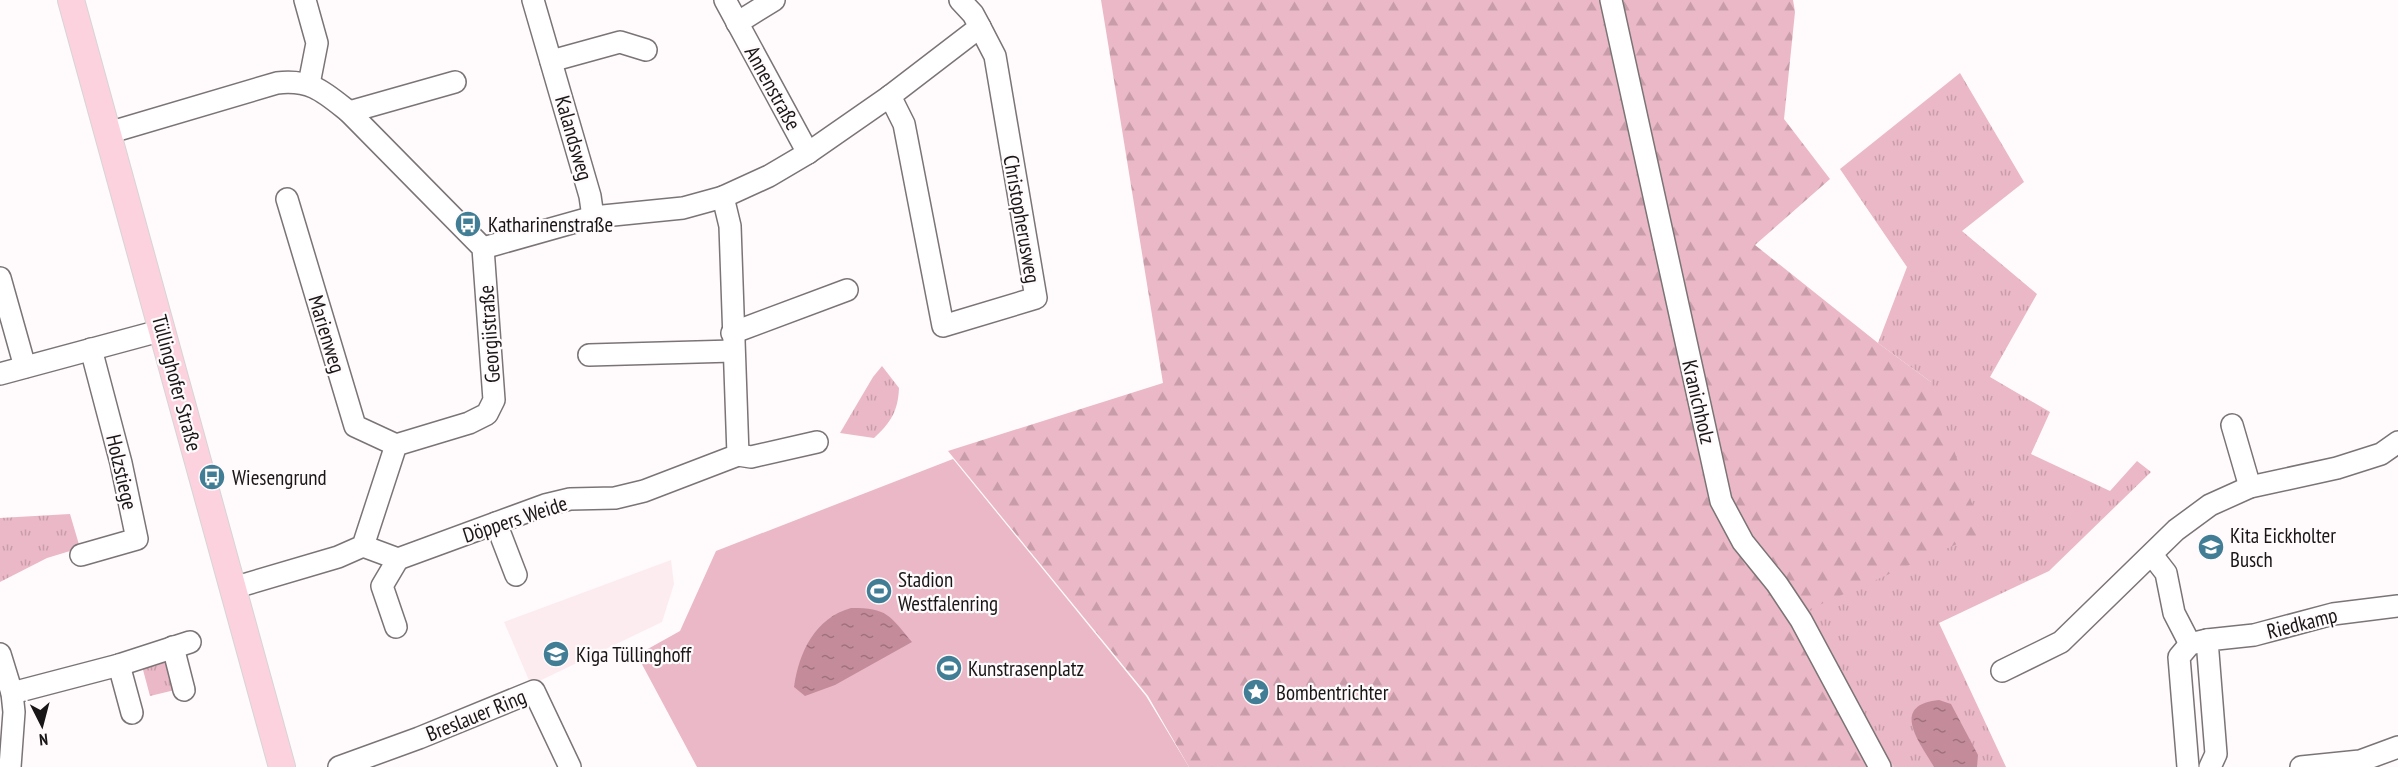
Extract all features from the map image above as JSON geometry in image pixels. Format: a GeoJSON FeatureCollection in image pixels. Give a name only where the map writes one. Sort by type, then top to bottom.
{"type":"FeatureCollection","features":[{"type":"Feature","properties":{"kind":"main road","name":"Tüllinghofer Straße"},"geometry":{"type":"LineString","coordinates":[[71,0],[282,767]]}},
{"type":"Feature","properties":{"kind":"street"},"geometry":{"type":"LineString","coordinates":[[305,0],[317,44],[309,84]]}},
{"type":"Feature","properties":{"kind":"street","name":"Kalandsweg"},"geometry":{"type":"LineString","coordinates":[[533,0],[590,196],[593,216]]}},
{"type":"Feature","properties":{"kind":"street","name":"Annenstraße"},"geometry":{"type":"LineString","coordinates":[[725,0],[808,153]]}},
{"type":"Feature","properties":{"kind":"street","name":"Annenstraße"},"geometry":{"type":"LineString","coordinates":[[737,23],[774,0]]}},
{"type":"Feature","properties":{"kind":"street"},"geometry":{"type":"LineString","coordinates":[[108,133],[277,83],[293,81],[309,84],[327,94],[349,112],[483,248],[593,216],[683,208],[723,197],[769,176],[808,153],[890,96],[980,27],[973,14],[960,0]]}},
{"type":"Feature","properties":{"kind":"street","name":"Kranichholz"},"geometry":{"type":"LineString","coordinates":[[1611,0],[1722,501],[1743,542],[1777,584],[1801,620],[1880,767]]}},
{"type":"Feature","properties":{"kind":"street","name":"Christopherusweg"},"geometry":{"type":"LineString","coordinates":[[890,96],[904,124],[943,326],[1036,298],[994,56],[980,27]]}},
{"type":"Feature","properties":{"kind":"street"},"geometry":{"type":"LineString","coordinates":[[551,61],[620,42],[646,50]]}},
{"type":"Feature","properties":{"kind":"street"},"geometry":{"type":"LineString","coordinates":[[349,112],[455,82]]}},
{"type":"Feature","properties":{"kind":"street"},"geometry":{"type":"LineString","coordinates":[[723,197],[730,226],[738,455]]}},
{"type":"Feature","properties":{"kind":"street","name":"Marienweg"},"geometry":{"type":"LineString","coordinates":[[287,200],[355,426],[396,446]]}},
{"type":"Feature","properties":{"kind":"street","name":"Georgiistraße"},"geometry":{"type":"LineString","coordinates":[[396,446],[469,423],[487,414],[494,400],[483,248]]}},
{"type":"Feature","properties":{"kind":"street"},"geometry":{"type":"LineString","coordinates":[[0,278],[25,367]]}},
{"type":"Feature","properties":{"kind":"street"},"geometry":{"type":"LineString","coordinates":[[589,356],[733,342],[847,290]]}},
{"type":"Feature","properties":{"kind":"street"},"geometry":{"type":"LineString","coordinates":[[0,374],[163,330]]}},
{"type":"Feature","properties":{"kind":"street","name":"Holzstiege"},"geometry":{"type":"LineString","coordinates":[[81,555],[137,539],[121,463],[91,349]]}},
{"type":"Feature","properties":{"kind":"street"},"geometry":{"type":"LineString","coordinates":[[2232,425],[2250,487]]}},
{"type":"Feature","properties":{"kind":"street","name":"Döppers Weide"},"geometry":{"type":"LineString","coordinates":[[398,559],[545,505],[570,499],[615,498],[644,491],[738,455],[751,457],[817,442]]}},
{"type":"Feature","properties":{"kind":"street"},"geometry":{"type":"LineString","coordinates":[[2002,671],[2061,642],[2176,530],[2210,505],[2250,487],[2337,468],[2381,454],[2398,442]]}},
{"type":"Feature","properties":{"kind":"street"},"geometry":{"type":"LineString","coordinates":[[363,546],[396,446]]}},
{"type":"Feature","properties":{"kind":"street"},"geometry":{"type":"LineString","coordinates":[[496,523],[516,575]]}},
{"type":"Feature","properties":{"kind":"street"},"geometry":{"type":"LineString","coordinates":[[233,588],[338,556],[363,546],[398,559],[382,586],[396,627]]}},
{"type":"Feature","properties":{"kind":"street"},"geometry":{"type":"LineString","coordinates":[[2152,555],[2166,573],[2174,613],[2198,642],[2216,754],[2210,767]]}},
{"type":"Feature","properties":{"kind":"street","name":"Riedkamp"},"geometry":{"type":"LineString","coordinates":[[2198,642],[2254,635],[2333,614],[2398,606]]}},
{"type":"Feature","properties":{"kind":"street"},"geometry":{"type":"LineString","coordinates":[[2188,767],[2180,657],[2198,642]]}},
{"type":"Feature","properties":{"kind":"street"},"geometry":{"type":"LineString","coordinates":[[12,693],[119,665],[181,644],[184,690]]}},
{"type":"Feature","properties":{"kind":"street"},"geometry":{"type":"LineString","coordinates":[[0,654],[12,693],[14,712],[10,767]]}},
{"type":"Feature","properties":{"kind":"street"},"geometry":{"type":"LineString","coordinates":[[119,665],[132,713]]}},
{"type":"Feature","properties":{"kind":"street","name":"Breslauer Ring"},"geometry":{"type":"LineString","coordinates":[[339,767],[419,738],[534,691],[570,767]]}},
{"type":"Feature","properties":{"kind":"street"},"geometry":{"type":"LineString","coordinates":[[2301,767],[2360,761],[2398,747]]}},
{"type":"Feature","properties":{"kind":"shaded area","name":"Kiga Tüllinghoff"},"geometry":{"type":"Polygon","coordinates":[[[671,560],[674,584],[662,622],[531,685],[504,622],[671,560]]]}},
{"type":"Feature","properties":{"kind":"green space"},"geometry":{"type":"Polygon","coordinates":[[[1101,0],[1793,0],[1795,12],[1784,119],[1830,179],[1755,245],[1931,382],[1982,533],[1792,617],[1894,767],[1189,767],[1148,696],[948,451],[1163,383],[1101,0]]]}},
{"type":"Feature","properties":{"kind":"green space"},"geometry":{"type":"Polygon","coordinates":[[[1960,73],[2024,182],[1962,231],[2037,294],[1990,377],[2050,412],[2031,454],[2110,491],[2137,461],[2151,472],[2049,571],[1939,623],[2006,767],[1894,767],[1792,617],[1931,382],[1878,343],[1907,267],[1840,169],[1960,73]]]}},
{"type":"Feature","properties":{"kind":"green space"},"geometry":{"type":"Polygon","coordinates":[[[882,366],[899,388],[895,410],[889,421],[874,438],[840,433],[873,377],[882,366]]]}},
{"type":"Feature","properties":{"kind":"green space","name":"Stadion Westfalenring"},"geometry":{"type":"Polygon","coordinates":[[[953,459],[1146,696],[1189,767],[697,767],[637,655],[680,631],[716,551],[953,459]]]}},
{"type":"Feature","properties":{"kind":"green space"},"geometry":{"type":"Polygon","coordinates":[[[70,514],[80,548],[47,558],[0,582],[0,518],[70,514]]]}},
{"type":"Feature","properties":{"kind":"green space"},"geometry":{"type":"Polygon","coordinates":[[[168,661],[179,689],[150,696],[142,666],[168,661]]]}},
{"type":"Feature","properties":{"kind":"water"},"geometry":{"type":"Polygon","coordinates":[[[851,608],[863,608],[887,615],[912,642],[835,685],[805,696],[794,687],[805,649],[818,628],[838,613],[851,608]]]}},
{"type":"Feature","properties":{"kind":"water"},"geometry":{"type":"Polygon","coordinates":[[[1939,700],[1951,704],[1978,755],[1977,767],[1934,767],[1916,737],[1912,726],[1915,709],[1924,703],[1939,700]]]}},
{"type":"Feature","properties":{"kind":"place","name":"Katharinenstraße"},"geometry":{"type":"Point","coordinates":[468,224]}},
{"type":"Feature","properties":{"kind":"place","name":"Wiesengrund"},"geometry":{"type":"Point","coordinates":[212,477]}},
{"type":"Feature","properties":{"kind":"place","name":"Kita Eickholter Busch"},"geometry":{"type":"Point","coordinates":[2211,547]}},
{"type":"Feature","properties":{"kind":"place","name":"Stadion Westfalenring"},"geometry":{"type":"Point","coordinates":[879,591]}},
{"type":"Feature","properties":{"kind":"place","name":"Kiga Tüllinghoff"},"geometry":{"type":"Point","coordinates":[556,654]}},
{"type":"Feature","properties":{"kind":"place","name":"Kunstrasenplatz"},"geometry":{"type":"Point","coordinates":[949,668]}},
{"type":"Feature","properties":{"kind":"place","name":"Bombentrichter"},"geometry":{"type":"Point","coordinates":[1256,692]}}]}
